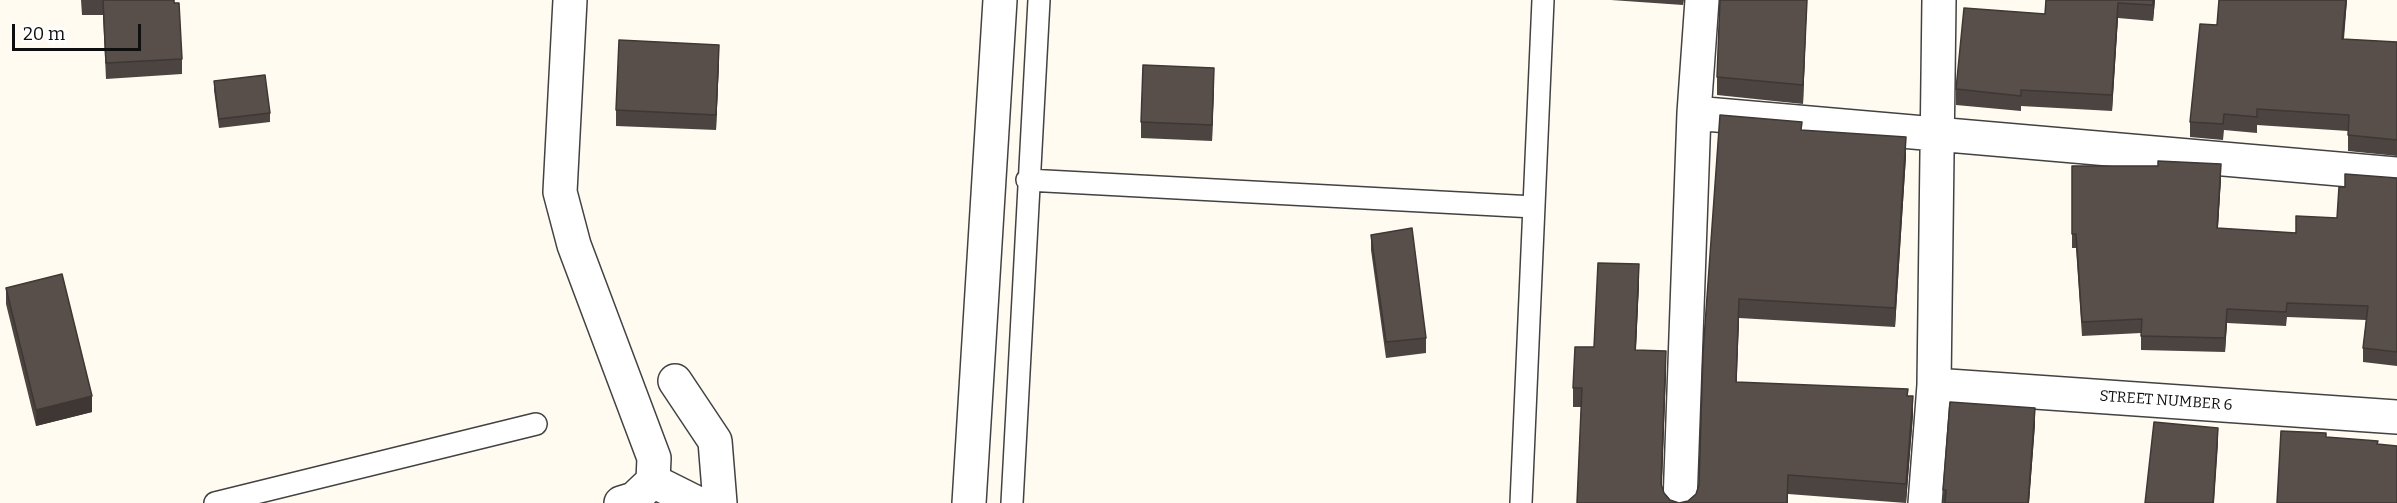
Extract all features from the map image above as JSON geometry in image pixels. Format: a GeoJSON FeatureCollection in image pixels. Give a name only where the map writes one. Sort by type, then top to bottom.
{"type":"FeatureCollection","features":[{"type":"Feature","properties":{"kind":"street"},"geometry":{"type":"LineString","coordinates":[[570,0],[560,192],[574,245],[654,458],[652,482],[634,499],[621,503]]}},
{"type":"Feature","properties":{"kind":"street"},"geometry":{"type":"LineString","coordinates":[[969,503],[1000,0]]}},
{"type":"Feature","properties":{"kind":"street"},"geometry":{"type":"LineString","coordinates":[[1680,503],[1694,113],[1702,0]]}},
{"type":"Feature","properties":{"kind":"street"},"geometry":{"type":"LineString","coordinates":[[1926,503],[1934,385],[1940,0]]}},
{"type":"Feature","properties":{"kind":"street"},"geometry":{"type":"LineString","coordinates":[[1694,113],[1938,132],[2397,174]]}},
{"type":"Feature","properties":{"kind":"street"},"geometry":{"type":"LineString","coordinates":[[675,381],[715,441],[720,503]]}},
{"type":"Feature","properties":{"kind":"street","name":"STREET NUMBER 6"},"geometry":{"type":"LineString","coordinates":[[1934,385],[2397,417]]}},
{"type":"Feature","properties":{"kind":"street"},"geometry":{"type":"LineString","coordinates":[[652,482],[697,503]]}},
{"type":"Feature","properties":{"kind":"lane"},"geometry":{"type":"LineString","coordinates":[[1012,503],[1027,180],[1039,0]]}},
{"type":"Feature","properties":{"kind":"lane"},"geometry":{"type":"LineString","coordinates":[[1521,503],[1544,0]]}},
{"type":"Feature","properties":{"kind":"lane"},"geometry":{"type":"LineString","coordinates":[[1027,180],[1534,207]]}},
{"type":"Feature","properties":{"kind":"lane"},"geometry":{"type":"LineString","coordinates":[[215,503],[536,424]]}},
{"type":"Feature","properties":{"kind":"building"},"geometry":{"type":"Polygon","coordinates":[[[103,0],[174,0],[174,3],[179,3],[182,59],[106,63],[103,0]]]}},
{"type":"Feature","properties":{"kind":"building"},"geometry":{"type":"Polygon","coordinates":[[[1720,0],[1807,0],[1803,85],[1717,77],[1720,0]]]}},
{"type":"Feature","properties":{"kind":"building"},"geometry":{"type":"Polygon","coordinates":[[[2046,0],[2153,0],[2153,5],[2118,3],[2112,95],[2021,90],[2021,96],[1956,89],[1964,8],[2045,14],[2046,0]]]}},
{"type":"Feature","properties":{"kind":"building"},"geometry":{"type":"Polygon","coordinates":[[[2219,0],[2346,0],[2342,39],[2397,42],[2397,140],[2348,135],[2349,115],[2257,109],[2257,117],[2224,114],[2223,124],[2190,122],[2200,24],[2217,25],[2219,0]]]}},
{"type":"Feature","properties":{"kind":"building"},"geometry":{"type":"Polygon","coordinates":[[[619,40],[719,45],[716,115],[616,110],[619,40]]]}},
{"type":"Feature","properties":{"kind":"building"},"geometry":{"type":"Polygon","coordinates":[[[1143,65],[1214,68],[1212,125],[1141,122],[1143,65]]]}},
{"type":"Feature","properties":{"kind":"building"},"geometry":{"type":"Polygon","coordinates":[[[265,75],[270,113],[219,119],[214,81],[265,75]]]}},
{"type":"Feature","properties":{"kind":"building"},"geometry":{"type":"Polygon","coordinates":[[[1720,115],[1802,122],[1801,130],[1906,137],[1895,308],[1739,299],[1736,382],[1908,389],[1907,396],[1913,396],[1906,484],[1788,475],[1787,503],[1679,503],[1688,501],[1696,494],[1699,485],[1703,353],[1720,115]]]}},
{"type":"Feature","properties":{"kind":"building"},"geometry":{"type":"Polygon","coordinates":[[[2158,161],[2221,164],[2217,228],[2296,233],[2296,216],[2337,218],[2339,187],[2345,187],[2345,174],[2397,178],[2397,352],[2363,348],[2368,306],[2287,303],[2286,312],[2227,309],[2225,338],[2141,336],[2142,319],[2082,322],[2076,234],[2072,234],[2072,166],[2158,166],[2158,161]]]}},
{"type":"Feature","properties":{"kind":"building"},"geometry":{"type":"Polygon","coordinates":[[[1412,228],[1426,338],[1386,342],[1371,235],[1412,228]]]}},
{"type":"Feature","properties":{"kind":"building"},"geometry":{"type":"Polygon","coordinates":[[[1598,263],[1639,264],[1635,350],[1666,351],[1661,484],[1670,500],[1679,503],[1577,503],[1582,388],[1573,388],[1575,347],[1594,347],[1598,263]]]}},
{"type":"Feature","properties":{"kind":"building"},"geometry":{"type":"Polygon","coordinates":[[[62,274],[92,396],[36,410],[6,288],[62,274]]]}},
{"type":"Feature","properties":{"kind":"building"},"geometry":{"type":"Polygon","coordinates":[[[1950,402],[2035,408],[2028,503],[1945,503],[1946,490],[1943,490],[1950,402]]]}},
{"type":"Feature","properties":{"kind":"building"},"geometry":{"type":"Polygon","coordinates":[[[2154,422],[2218,428],[2213,503],[2145,503],[2154,422]]]}},
{"type":"Feature","properties":{"kind":"building"},"geometry":{"type":"Polygon","coordinates":[[[2281,431],[2326,433],[2326,437],[2378,441],[2377,444],[2397,446],[2397,503],[2277,503],[2281,431]]]}}]}
